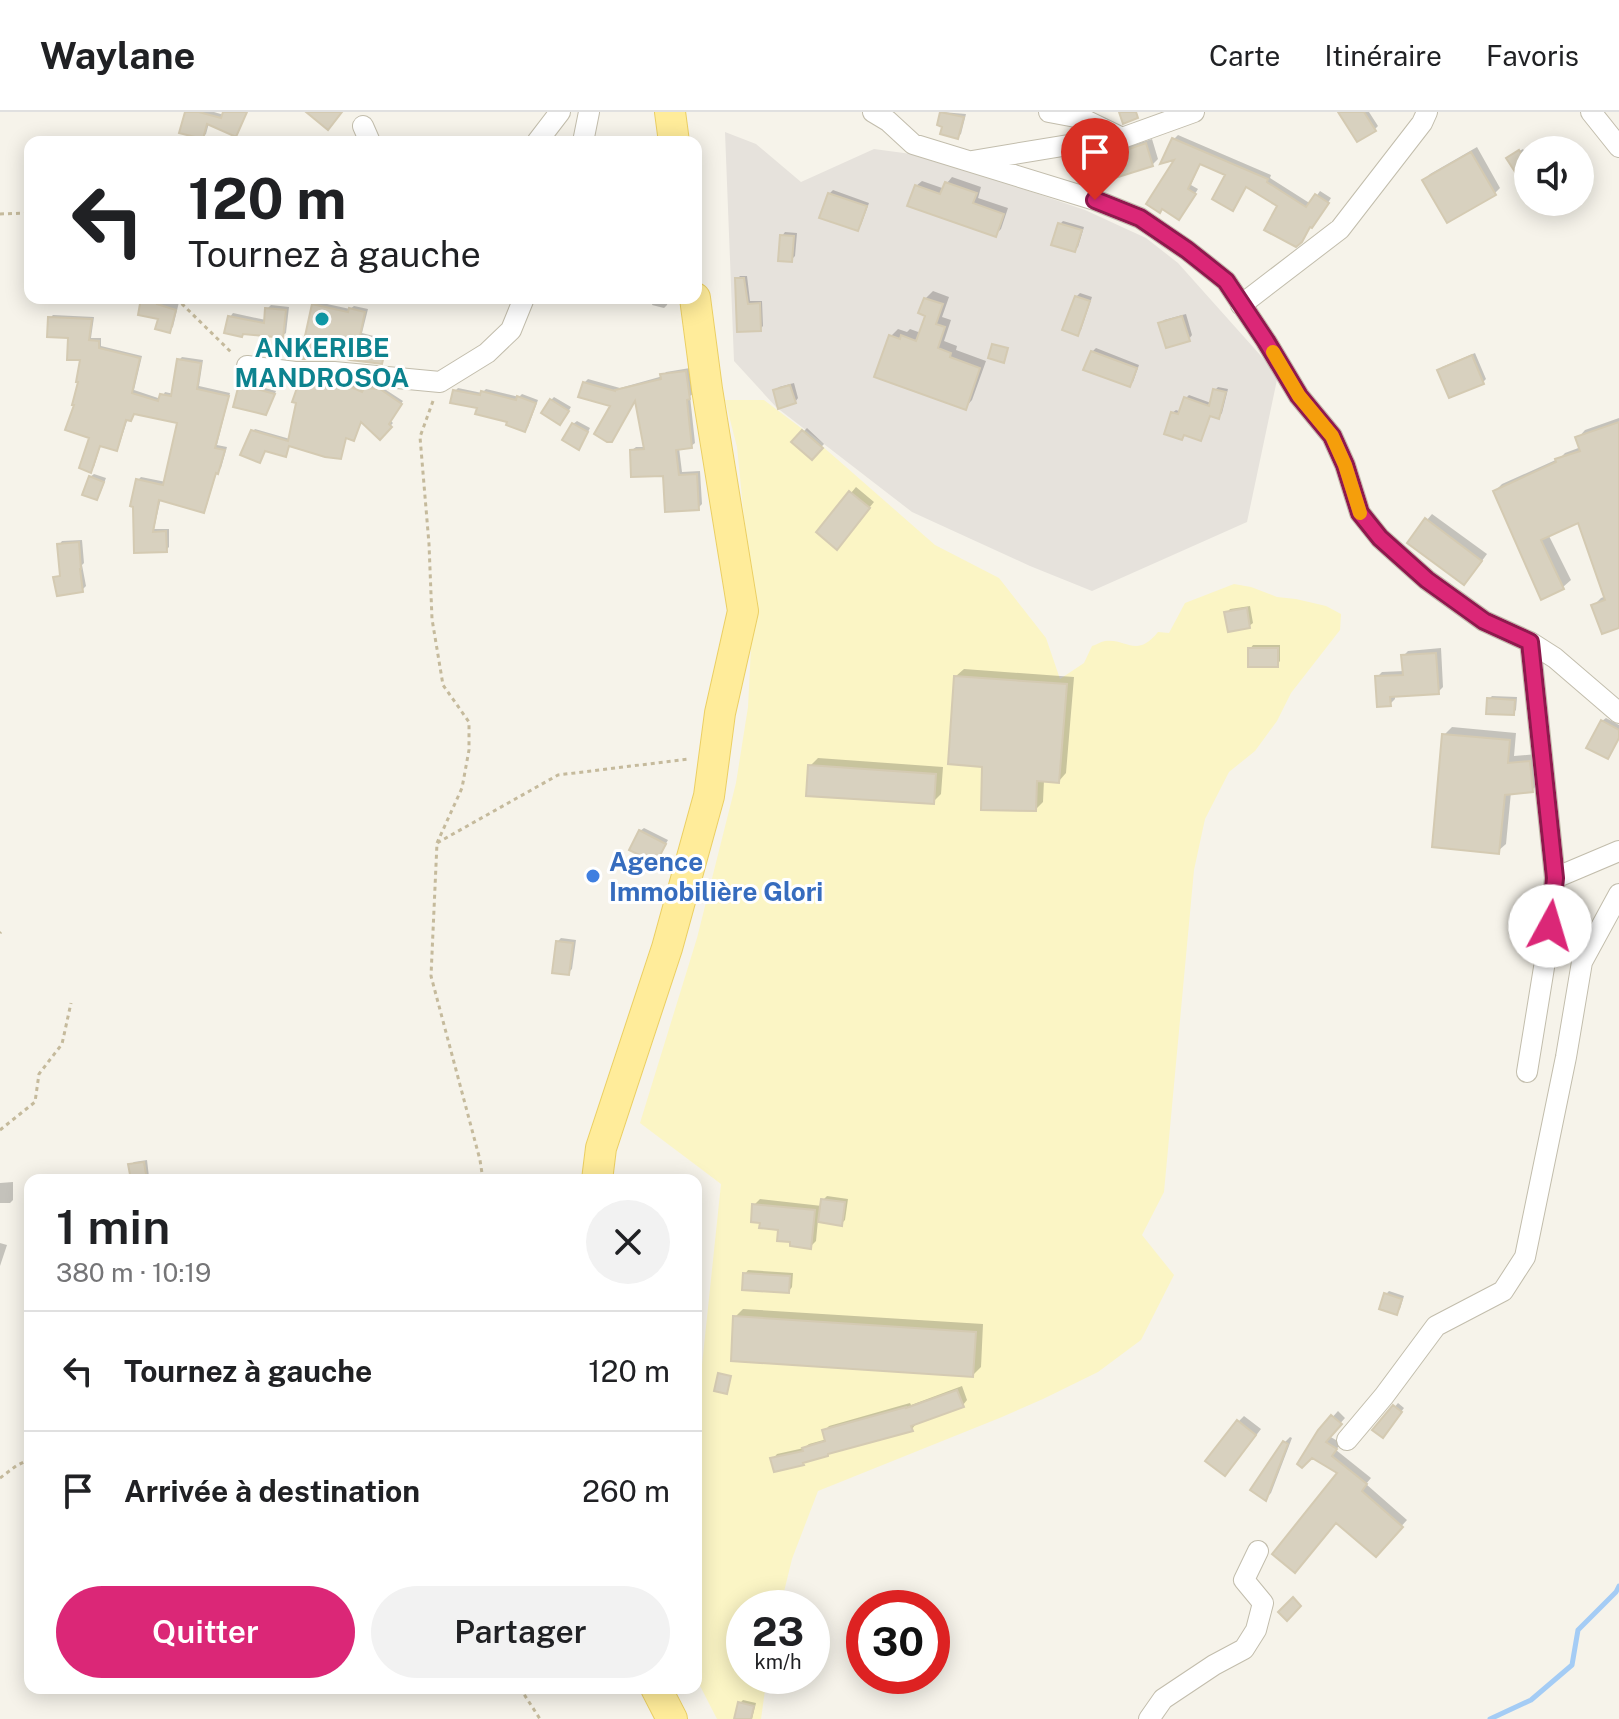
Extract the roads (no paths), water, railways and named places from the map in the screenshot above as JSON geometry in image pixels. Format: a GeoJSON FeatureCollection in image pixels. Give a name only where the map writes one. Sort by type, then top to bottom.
{"type":"FeatureCollection","features":[{"type":"Feature","properties":{"kind":"main road"},"geometry":{"type":"LineString","coordinates":[[670,112],[673,136]]}},
{"type":"Feature","properties":{"kind":"main road"},"geometry":{"type":"LineString","coordinates":[[598,1174],[601,1148],[667,948],[709,796],[720,713],[743,611],[696,304]]}},
{"type":"Feature","properties":{"kind":"main road"},"geometry":{"type":"LineString","coordinates":[[659,1694],[672,1719]]}},
{"type":"Feature","properties":{"kind":"street"},"geometry":{"type":"LineString","coordinates":[[542,136],[560,112]]}},
{"type":"Feature","properties":{"kind":"street"},"geometry":{"type":"LineString","coordinates":[[584,136],[589,112]]}},
{"type":"Feature","properties":{"kind":"street"},"geometry":{"type":"LineString","coordinates":[[873,112],[913,144],[1095,200],[1140,218],[1226,281],[1299,396],[1332,436],[1360,513],[1380,538],[1427,580],[1484,621],[1530,642],[1555,658],[1619,713]]}},
{"type":"Feature","properties":{"kind":"street"},"geometry":{"type":"LineString","coordinates":[[1049,112],[1081,118],[1122,138]]}},
{"type":"Feature","properties":{"kind":"street"},"geometry":{"type":"LineString","coordinates":[[968,162],[1122,138],[1194,112]]}},
{"type":"Feature","properties":{"kind":"street"},"geometry":{"type":"LineString","coordinates":[[1241,305],[1340,229],[1422,123],[1427,112]]}},
{"type":"Feature","properties":{"kind":"street"},"geometry":{"type":"LineString","coordinates":[[1591,112],[1619,147]]}},
{"type":"Feature","properties":{"kind":"street"},"geometry":{"type":"LineString","coordinates":[[247,366],[440,382],[487,353],[511,330],[522,304]]}},
{"type":"Feature","properties":{"kind":"street"},"geometry":{"type":"LineString","coordinates":[[1527,1072],[1555,878],[1530,642]]}},
{"type":"Feature","properties":{"kind":"street"},"geometry":{"type":"LineString","coordinates":[[1555,878],[1619,851]]}},
{"type":"Feature","properties":{"kind":"street"},"geometry":{"type":"LineString","coordinates":[[1347,1440],[1436,1326],[1503,1291],[1525,1257],[1582,962],[1619,894]]}},
{"type":"Feature","properties":{"kind":"street"},"geometry":{"type":"LineString","coordinates":[[1149,1719],[1163,1699],[1244,1649],[1256,1630],[1263,1603],[1244,1580],[1258,1551]]}},
{"type":"Feature","properties":{"kind":"waterway"},"geometry":{"type":"LineString","coordinates":[[1490,1719],[1531,1700],[1572,1665],[1578,1630],[1619,1586]]}},
{"type":"Feature","properties":{"kind":"place","name":"ANKERIBE MANDROSOA"},"geometry":{"type":"Point","coordinates":[322,319]}},
{"type":"Feature","properties":{"kind":"place","name":"Agence Immobilière Glori"},"geometry":{"type":"Point","coordinates":[593,876]}}]}
